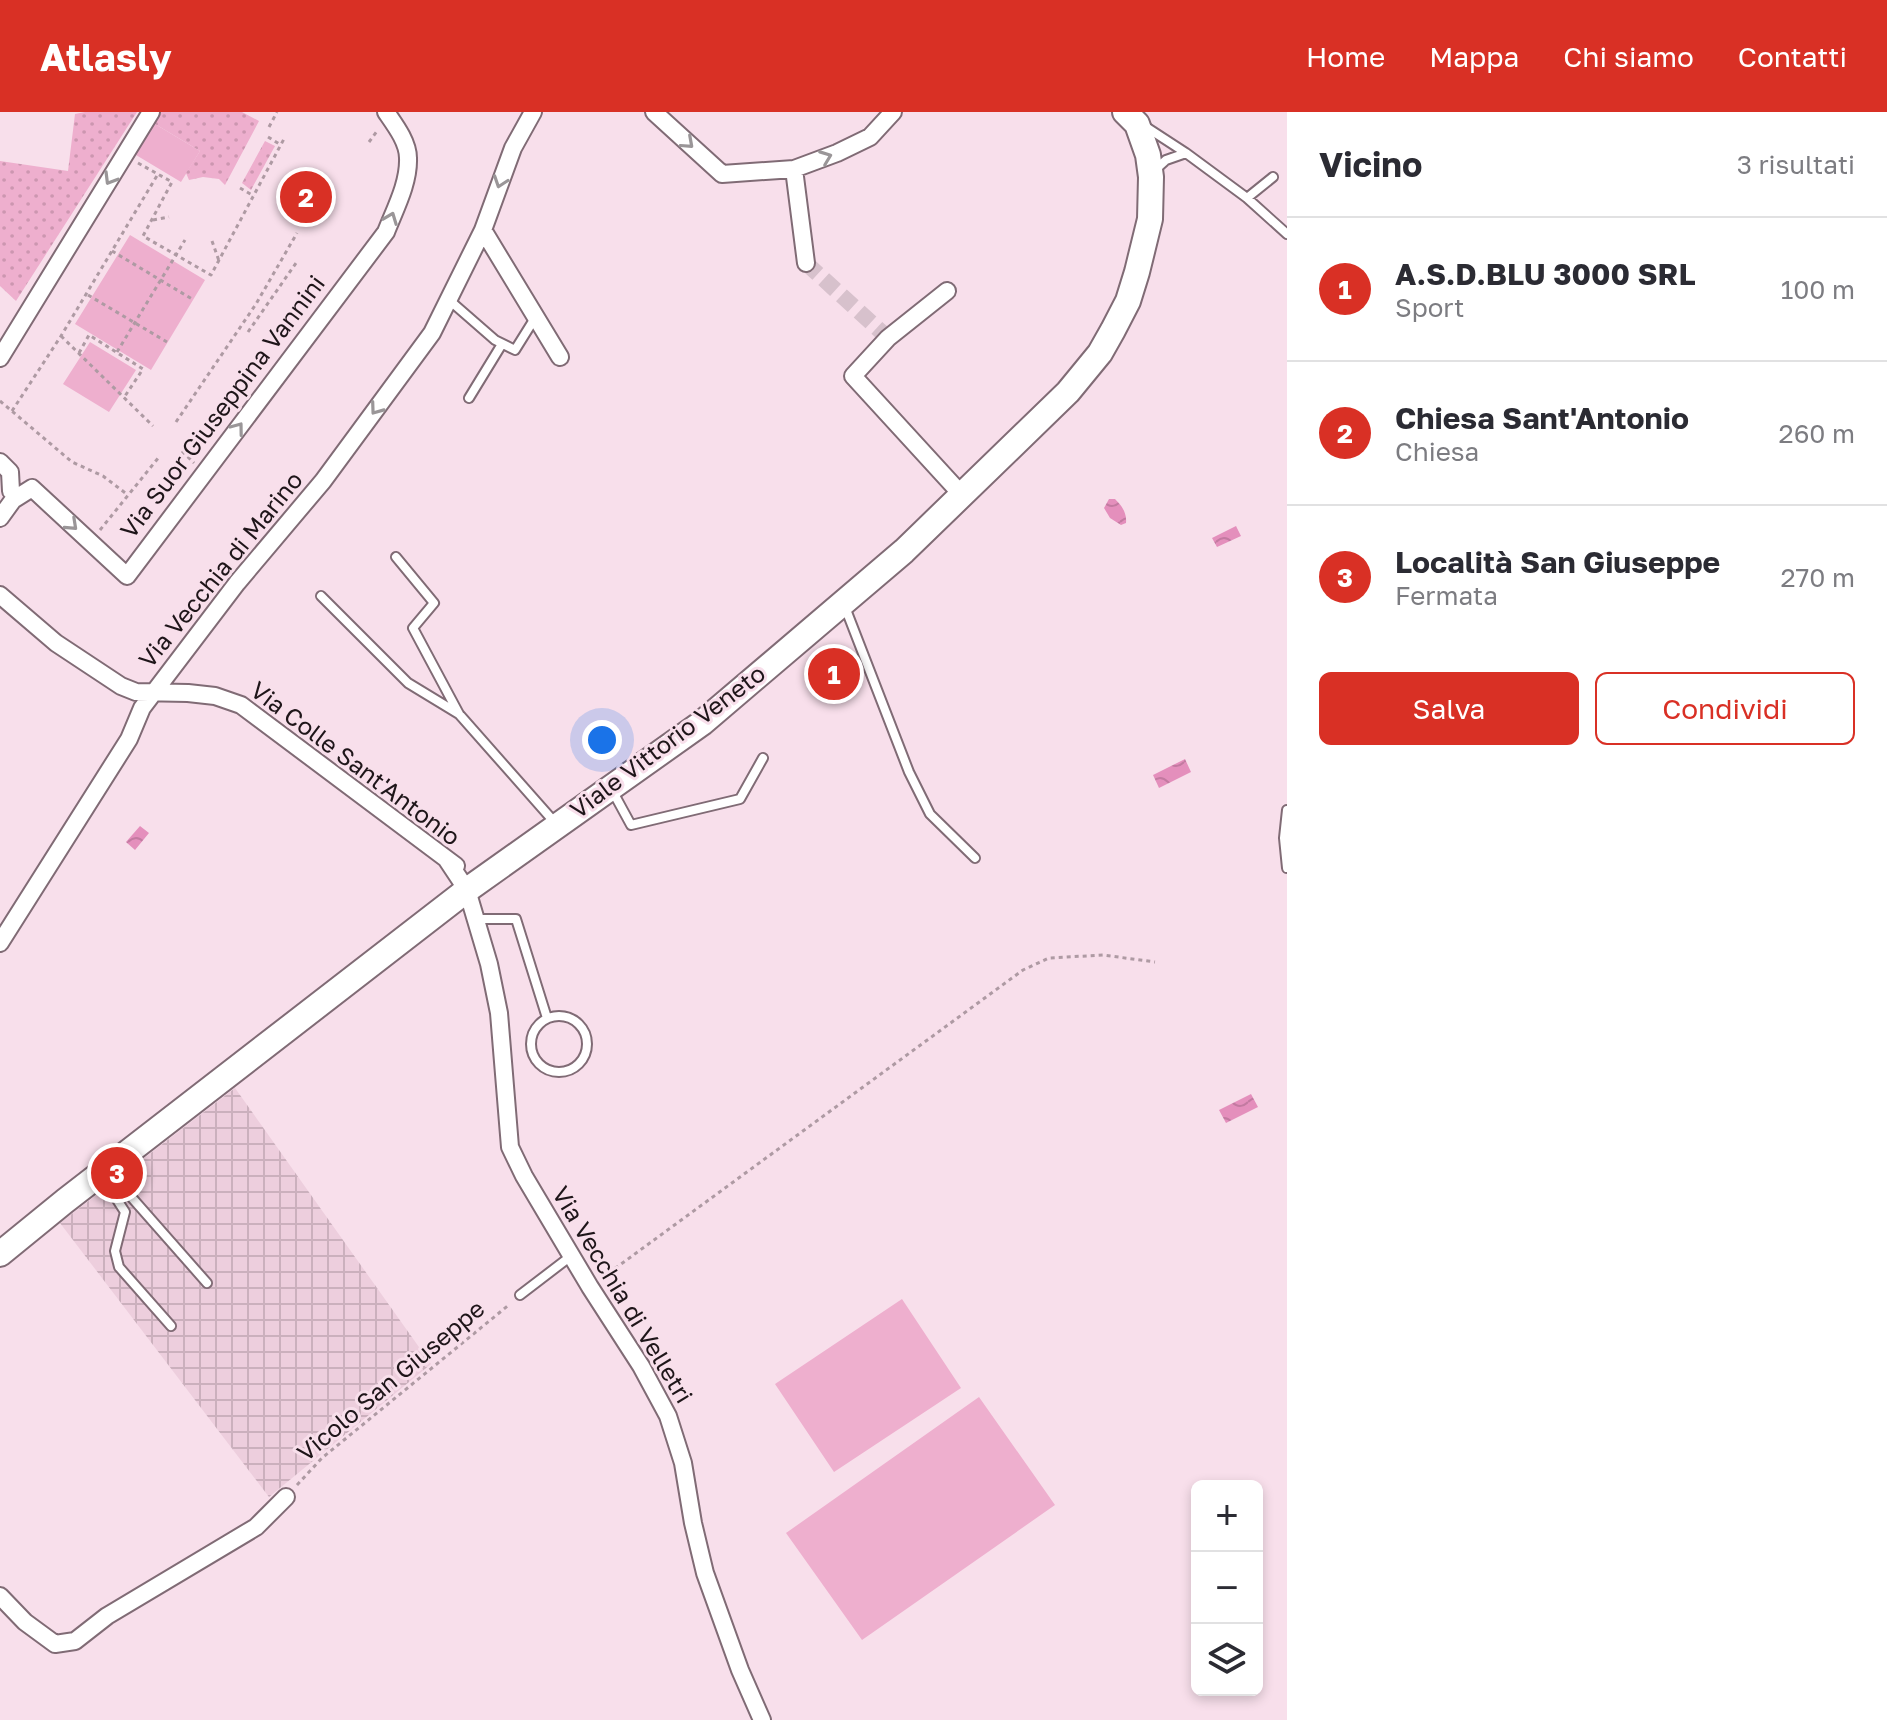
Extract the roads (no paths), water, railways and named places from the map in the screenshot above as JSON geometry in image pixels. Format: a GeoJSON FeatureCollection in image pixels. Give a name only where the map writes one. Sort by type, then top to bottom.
{"type":"FeatureCollection","features":[{"type":"Feature","properties":{"kind":"main road","name":"Viale Vittorio Veneto"},"geometry":{"type":"LineString","coordinates":[[0,1254],[109,1180],[473,886],[702,723],[904,551],[1068,392],[1108,340],[1128,301],[1150,219],[1151,177],[1146,147],[1131,114]]}},
{"type":"Feature","properties":{"kind":"street"},"geometry":{"type":"LineString","coordinates":[[0,358],[151,112]]}},
{"type":"Feature","properties":{"kind":"street","name":"Via Suor Giuseppina Vannini"},"geometry":{"type":"LineString","coordinates":[[8,491],[32,488],[127,576],[386,232],[404,184],[409,156],[401,134],[386,112]]}},
{"type":"Feature","properties":{"kind":"street","name":"Via Vecchia di Marino"},"geometry":{"type":"LineString","coordinates":[[0,943],[129,739],[142,708],[237,583],[323,481],[432,333],[483,230],[513,148],[533,112]]}},
{"type":"Feature","properties":{"kind":"street"},"geometry":{"type":"LineString","coordinates":[[654,112],[722,174],[794,169],[870,137],[893,112]]}},
{"type":"Feature","properties":{"kind":"street"},"geometry":{"type":"LineString","coordinates":[[794,169],[806,263]]}},
{"type":"Feature","properties":{"kind":"street"},"geometry":{"type":"LineString","coordinates":[[483,230],[560,357]]}},
{"type":"Feature","properties":{"kind":"street"},"geometry":{"type":"LineString","coordinates":[[947,291],[888,338],[853,376],[962,495]]}},
{"type":"Feature","properties":{"kind":"street"},"geometry":{"type":"LineString","coordinates":[[0,462],[10,472],[0,518]]}},
{"type":"Feature","properties":{"kind":"street"},"geometry":{"type":"LineString","coordinates":[[0,596],[56,643],[121,686],[136,692],[154,692]]}},
{"type":"Feature","properties":{"kind":"street","name":"Via Colle Sant'Antonio"},"geometry":{"type":"LineString","coordinates":[[154,692],[205,694],[241,705],[447,860],[473,886]]}},
{"type":"Feature","properties":{"kind":"street","name":"Via Vecchia di Velletri"},"geometry":{"type":"LineString","coordinates":[[473,886],[476,919],[499,1013],[510,1147],[524,1176],[641,1366],[668,1416],[683,1463],[705,1573],[730,1645],[762,1720]]}},
{"type":"Feature","properties":{"kind":"street"},"geometry":{"type":"LineString","coordinates":[[0,1596],[25,1622],[55,1644],[75,1641],[107,1616],[256,1527],[286,1497]]}},
{"type":"Feature","properties":{"kind":"lane"},"geometry":{"type":"LineString","coordinates":[[1131,114],[1247,198],[1287,234]]}},
{"type":"Feature","properties":{"kind":"lane"},"geometry":{"type":"LineString","coordinates":[[1151,177],[1166,160],[1186,153]]}},
{"type":"Feature","properties":{"kind":"lane"},"geometry":{"type":"LineString","coordinates":[[1247,198],[1273,177]]}},
{"type":"Feature","properties":{"kind":"lane"},"geometry":{"type":"LineString","coordinates":[[448,299],[495,340],[515,350],[535,317]]}},
{"type":"Feature","properties":{"kind":"lane"},"geometry":{"type":"LineString","coordinates":[[469,398],[502,344]]}},
{"type":"Feature","properties":{"kind":"lane"},"geometry":{"type":"LineString","coordinates":[[396,557],[434,603],[413,628],[459,714],[557,826]]}},
{"type":"Feature","properties":{"kind":"lane"},"geometry":{"type":"LineString","coordinates":[[321,596],[408,683],[459,714]]}},
{"type":"Feature","properties":{"kind":"lane"},"geometry":{"type":"LineString","coordinates":[[843,603],[909,772],[930,814],[975,858]]}},
{"type":"Feature","properties":{"kind":"lane"},"geometry":{"type":"LineString","coordinates":[[610,788],[631,825],[740,799],[763,758]]}},
{"type":"Feature","properties":{"kind":"lane"},"geometry":{"type":"LineString","coordinates":[[1287,810],[1284,838],[1287,868]]}},
{"type":"Feature","properties":{"kind":"lane"},"geometry":{"type":"LineString","coordinates":[[476,919],[516,919],[547,1018]]}},
{"type":"Feature","properties":{"kind":"lane"},"geometry":{"type":"LineString","coordinates":[[565,1016],[581,1026],[586,1035],[585,1054],[573,1068],[556,1072],[547,1070],[533,1057],[530,1039],[533,1030],[547,1018],[565,1016]]}},
{"type":"Feature","properties":{"kind":"lane"},"geometry":{"type":"LineString","coordinates":[[109,1180],[126,1191],[207,1283]]}},
{"type":"Feature","properties":{"kind":"lane"},"geometry":{"type":"LineString","coordinates":[[109,1180],[125,1212],[115,1251],[119,1267],[171,1326]]}},
{"type":"Feature","properties":{"kind":"lane"},"geometry":{"type":"LineString","coordinates":[[520,1295],[571,1256]]}},
{"type":"Feature","properties":{"kind":"water"},"geometry":{"type":"Polygon","coordinates":[[[1109,499],[1115,499],[1122,507],[1126,523],[1121,525],[1110,518],[1104,508],[1109,499]]]}},
{"type":"Feature","properties":{"kind":"water"},"geometry":{"type":"Polygon","coordinates":[[[1236,526],[1241,536],[1217,547],[1212,538],[1236,526]]]}},
{"type":"Feature","properties":{"kind":"water"},"geometry":{"type":"Polygon","coordinates":[[[1185,759],[1191,772],[1159,788],[1153,775],[1185,759]]]}},
{"type":"Feature","properties":{"kind":"water"},"geometry":{"type":"Polygon","coordinates":[[[140,826],[149,833],[135,850],[126,842],[140,826]]]}},
{"type":"Feature","properties":{"kind":"water"},"geometry":{"type":"Polygon","coordinates":[[[1251,1094],[1258,1107],[1226,1123],[1219,1110],[1251,1094]]]}},
{"type":"Feature","properties":{"kind":"tunnel"},"geometry":{"type":"LineString","coordinates":[[806,263],[888,338]]}},
{"type":"Feature","properties":{"kind":"place","name":"Chiesa Sant'Antonio"},"geometry":{"type":"Point","coordinates":[306,197]}},
{"type":"Feature","properties":{"kind":"place","name":"A.S.D.BLU 3000 SRL"},"geometry":{"type":"Point","coordinates":[834,674]}},
{"type":"Feature","properties":{"kind":"place","name":"Località San Giuseppe"},"geometry":{"type":"Point","coordinates":[117,1173]}}]}
